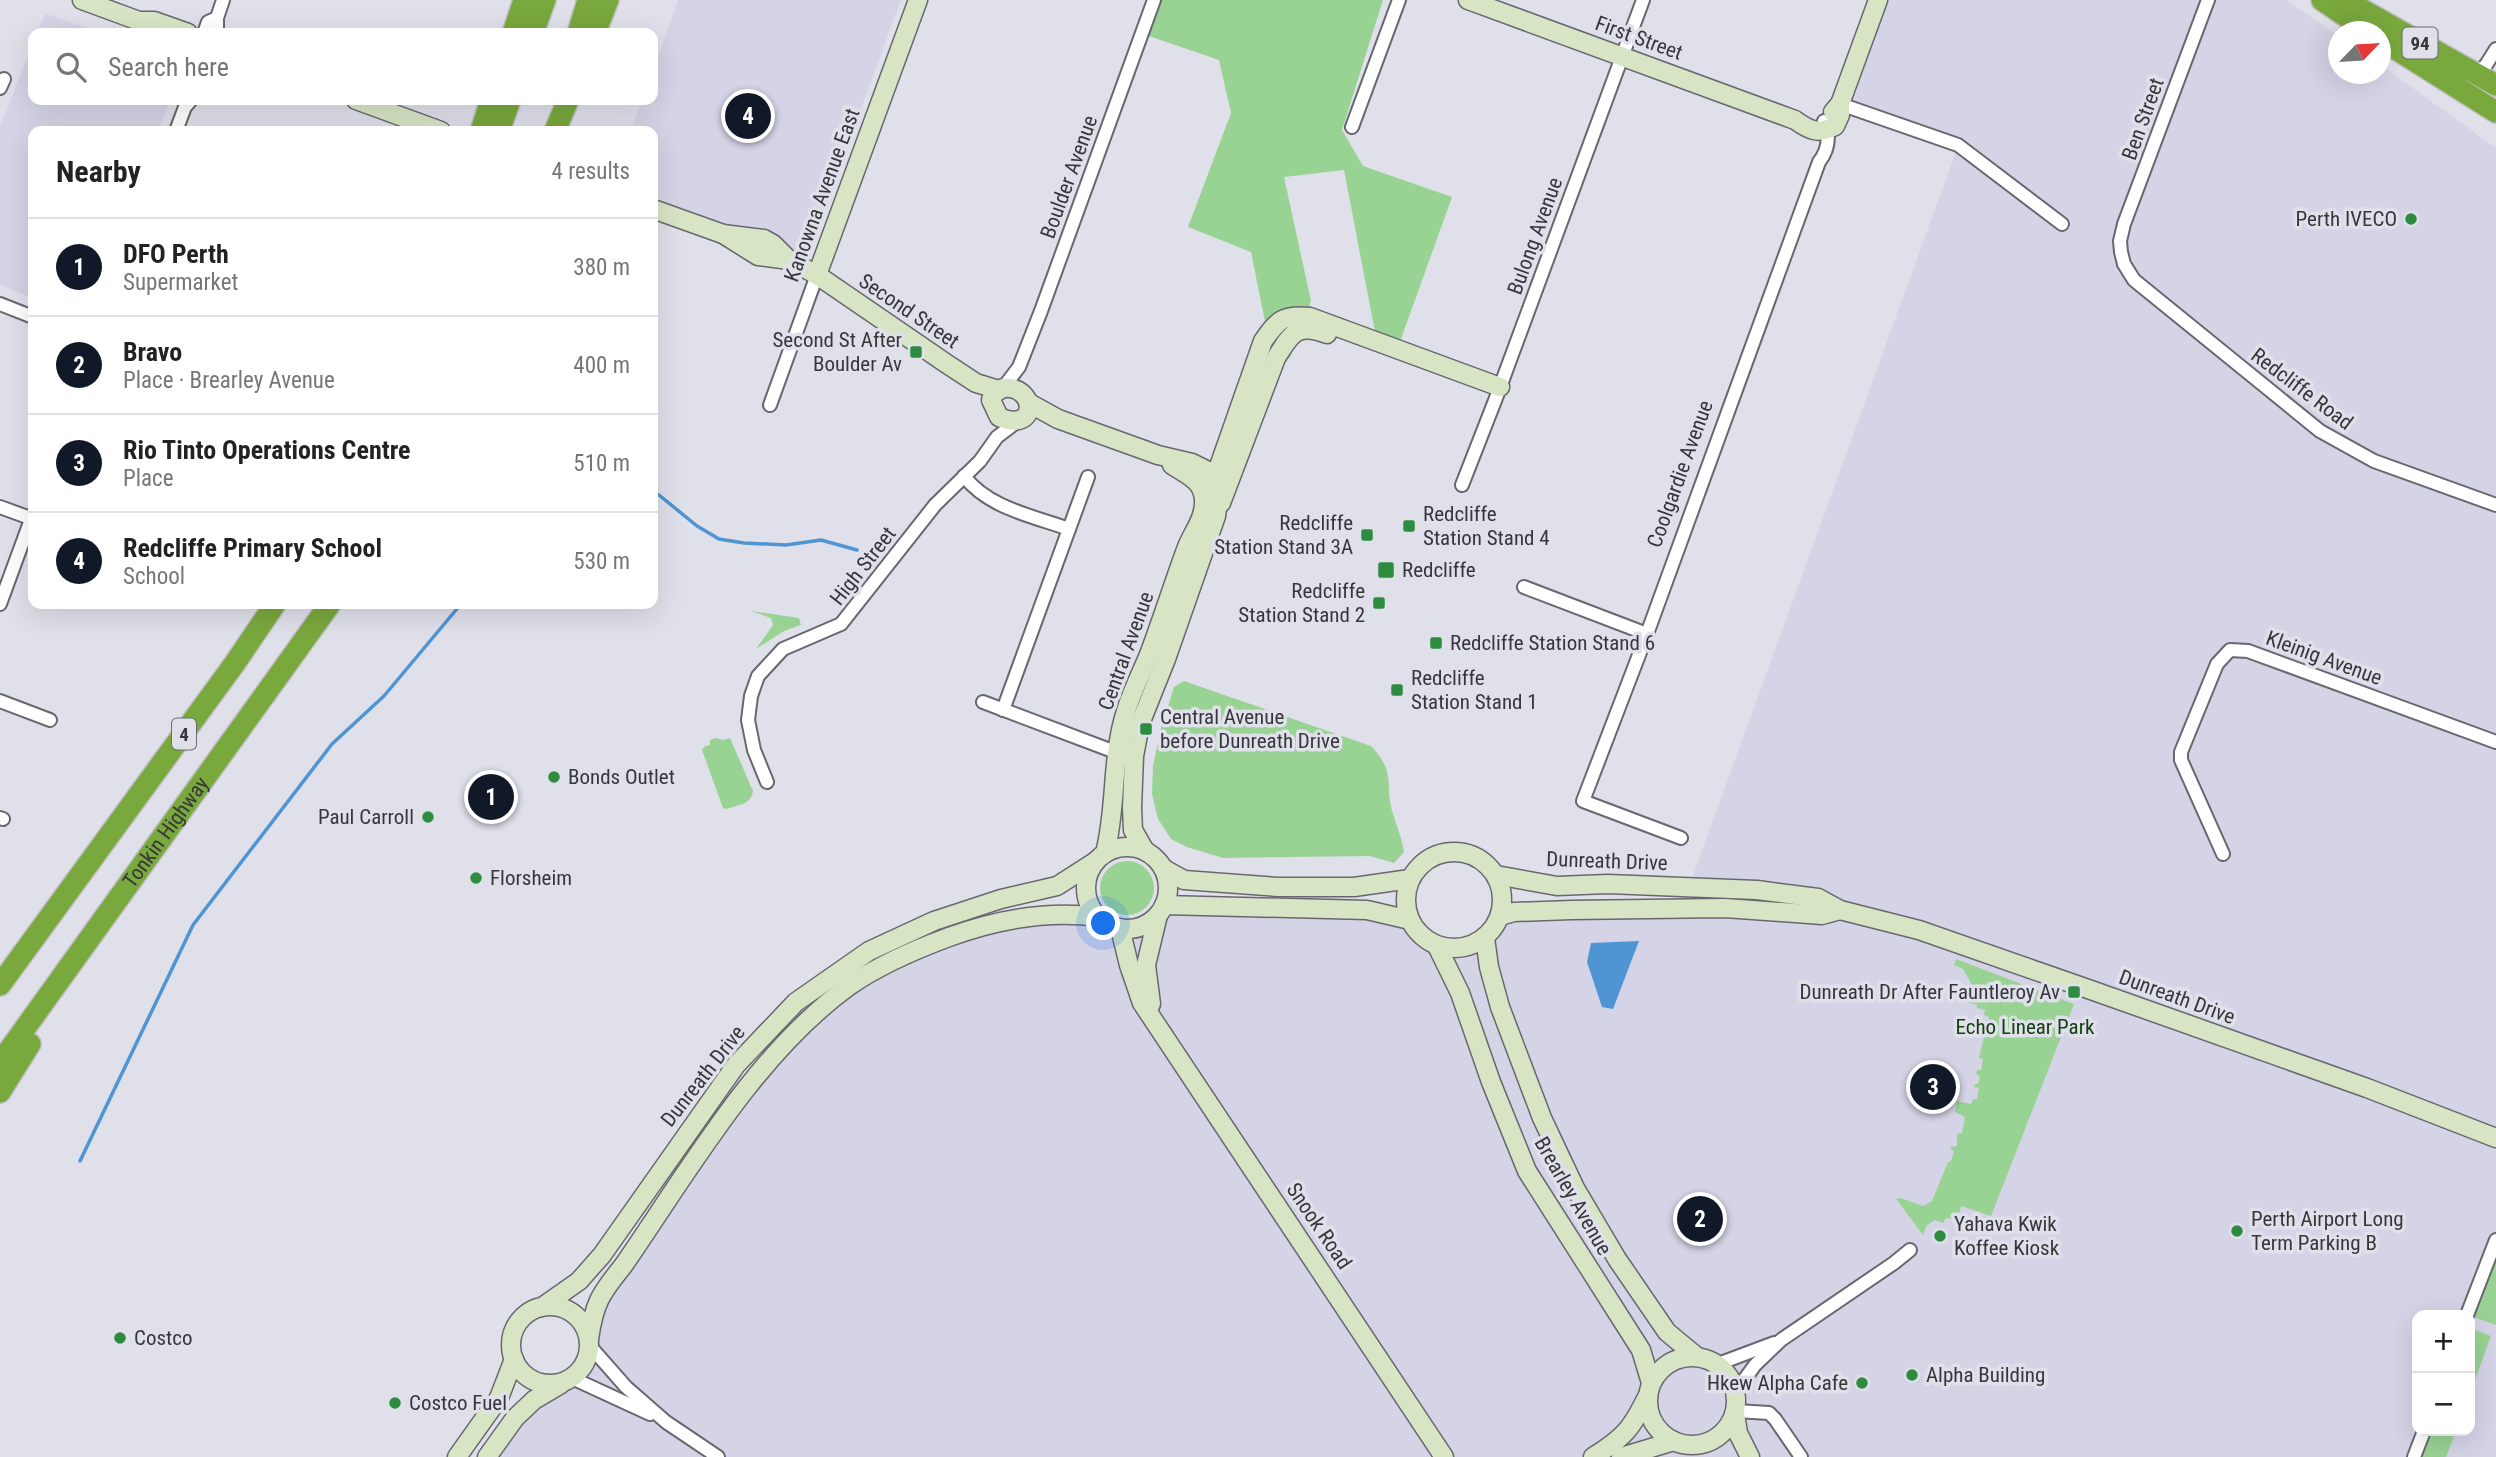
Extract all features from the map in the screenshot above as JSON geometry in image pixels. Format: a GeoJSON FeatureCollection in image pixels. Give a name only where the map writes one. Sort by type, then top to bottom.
{"type":"FeatureCollection","features":[{"type":"Feature","properties":{"kind":"highway"},"geometry":{"type":"LineString","coordinates":[[515,28],[524,0]]}},
{"type":"Feature","properties":{"kind":"highway"},"geometry":{"type":"LineString","coordinates":[[535,28],[545,0]]}},
{"type":"Feature","properties":{"kind":"highway"},"geometry":{"type":"LineString","coordinates":[[580,28],[588,0]]}},
{"type":"Feature","properties":{"kind":"highway"},"geometry":{"type":"LineString","coordinates":[[597,28],[608,0]]}},
{"type":"Feature","properties":{"kind":"highway"},"geometry":{"type":"LineString","coordinates":[[2322,0],[2353,21]]}},
{"type":"Feature","properties":{"kind":"highway","name":"94"},"geometry":{"type":"LineString","coordinates":[[2345,0],[2496,85]]}},
{"type":"Feature","properties":{"kind":"highway","name":"94"},"geometry":{"type":"LineString","coordinates":[[2391,45],[2496,112]]}},
{"type":"Feature","properties":{"kind":"highway"},"geometry":{"type":"LineString","coordinates":[[483,126],[489,105]]}},
{"type":"Feature","properties":{"kind":"highway"},"geometry":{"type":"LineString","coordinates":[[501,126],[508,105]]}},
{"type":"Feature","properties":{"kind":"highway"},"geometry":{"type":"LineString","coordinates":[[548,126],[555,105]]}},
{"type":"Feature","properties":{"kind":"highway"},"geometry":{"type":"LineString","coordinates":[[557,126],[566,105]]}},
{"type":"Feature","properties":{"kind":"highway","name":"Tonkin Highway"},"geometry":{"type":"LineString","coordinates":[[0,985],[228,673],[272,609]]}},
{"type":"Feature","properties":{"kind":"highway","name":"Tonkin Highway"},"geometry":{"type":"LineString","coordinates":[[0,1063],[326,609]]}},
{"type":"Feature","properties":{"kind":"highway"},"geometry":{"type":"LineString","coordinates":[[0,1092],[122,892]]}},
{"type":"Feature","properties":{"kind":"main road"},"geometry":{"type":"LineString","coordinates":[[82,0],[139,21],[150,28]]}},
{"type":"Feature","properties":{"kind":"main road","name":"Kanowna Avenue East"},"geometry":{"type":"LineString","coordinates":[[817,275],[918,0]]}},
{"type":"Feature","properties":{"kind":"main road","name":"First Street"},"geometry":{"type":"LineString","coordinates":[[1468,0],[1795,120],[1810,130],[1823,127]]}},
{"type":"Feature","properties":{"kind":"main road","name":"Coolgardie Avenue"},"geometry":{"type":"LineString","coordinates":[[1823,127],[1835,126],[1838,121],[1840,104],[1878,0]]}},
{"type":"Feature","properties":{"kind":"main road"},"geometry":{"type":"LineString","coordinates":[[139,21],[153,21],[173,28]]}},
{"type":"Feature","properties":{"kind":"main road"},"geometry":{"type":"LineString","coordinates":[[370,105],[427,126]]}},
{"type":"Feature","properties":{"kind":"main road","name":"Second Street"},"geometry":{"type":"LineString","coordinates":[[658,211],[723,234],[758,256],[789,260],[817,275],[976,383],[1010,403],[1157,455],[1205,476]]}},
{"type":"Feature","properties":{"kind":"main road","name":"Central Avenue"},"geometry":{"type":"LineString","coordinates":[[1145,851],[1133,830],[1134,756],[1140,724],[1166,659],[1210,514],[1219,494],[1205,476],[1205,461],[1215,456],[1223,447],[1233,428],[1263,341],[1279,320],[1287,317],[1310,317],[1498,392]]}},
{"type":"Feature","properties":{"kind":"main road","name":"Central Avenue"},"geometry":{"type":"LineString","coordinates":[[1101,857],[1113,809],[1118,752],[1125,713],[1188,544],[1210,514],[1236,461],[1276,358],[1288,339],[1299,330],[1309,328],[1498,392]]}},
{"type":"Feature","properties":{"kind":"main road","name":"Central Avenue"},"geometry":{"type":"LineString","coordinates":[[1205,476],[1233,428]]}},
{"type":"Feature","properties":{"kind":"main road"},"geometry":{"type":"LineString","coordinates":[[1205,476],[1227,470],[1236,461]]}},
{"type":"Feature","properties":{"kind":"main road"},"geometry":{"type":"LineString","coordinates":[[1124,847],[1145,851],[1156,859],[1164,869],[1168,882],[1168,894],[1161,910],[1141,926],[1120,928],[1099,917],[1087,896],[1087,883],[1090,872],[1101,857],[1124,847]]}},
{"type":"Feature","properties":{"kind":"main road"},"geometry":{"type":"LineString","coordinates":[[1457,851],[1479,859],[1496,875],[1501,888],[1500,916],[1485,938],[1471,946],[1454,949],[1437,946],[1426,940],[1410,920],[1406,907],[1410,879],[1423,862],[1434,855],[1457,851]]}},
{"type":"Feature","properties":{"kind":"main road","name":"Dunreath Drive"},"geometry":{"type":"LineString","coordinates":[[542,1307],[579,1281],[602,1255],[736,1065],[796,1002],[869,951],[934,921],[1001,899],[1057,886],[1101,857]]}},
{"type":"Feature","properties":{"kind":"main road"},"geometry":{"type":"LineString","coordinates":[[1164,869],[1184,880],[1278,887],[1354,887],[1410,879]]}},
{"type":"Feature","properties":{"kind":"main road","name":"Dunreath Drive"},"geometry":{"type":"LineString","coordinates":[[1496,875],[1557,886],[1608,884],[1757,890],[1818,898],[1840,909],[1932,935],[2367,1088],[2496,1137]]}},
{"type":"Feature","properties":{"kind":"main road","name":"Dunreath Drive"},"geometry":{"type":"LineString","coordinates":[[1500,916],[1514,912],[1725,908],[1822,915],[1840,909]]}},
{"type":"Feature","properties":{"kind":"main road"},"geometry":{"type":"LineString","coordinates":[[1161,910],[1367,910],[1410,920]]}},
{"type":"Feature","properties":{"kind":"main road","name":"Snook Road"},"geometry":{"type":"LineString","coordinates":[[1155,1021],[1146,965],[1161,910]]}},
{"type":"Feature","properties":{"kind":"main road","name":"Dunreath Drive"},"geometry":{"type":"LineString","coordinates":[[589,1342],[593,1311],[603,1290],[623,1266],[764,1065],[811,1018],[849,987],[887,962],[978,927],[1016,918],[1069,913],[1099,917]]}},
{"type":"Feature","properties":{"kind":"main road","name":"Snook Road"},"geometry":{"type":"LineString","coordinates":[[1120,928],[1142,1003],[1444,1457]]}},
{"type":"Feature","properties":{"kind":"main road","name":"Brearley Avenue"},"geometry":{"type":"LineString","coordinates":[[1485,938],[1489,967],[1506,1024],[1542,1118],[1575,1188],[1667,1332],[1696,1356]]}},
{"type":"Feature","properties":{"kind":"main road","name":"Brearley Avenue"},"geometry":{"type":"LineString","coordinates":[[1437,946],[1460,992],[1491,1082],[1527,1171],[1641,1350],[1650,1389]]}},
{"type":"Feature","properties":{"kind":"main road"},"geometry":{"type":"LineString","coordinates":[[487,1457],[515,1418],[534,1400],[570,1379],[585,1364],[589,1342],[585,1327],[577,1317],[555,1306],[530,1312],[520,1320],[512,1341],[514,1359],[520,1370],[542,1383],[555,1384],[570,1379]]}},
{"type":"Feature","properties":{"kind":"main road"},"geometry":{"type":"LineString","coordinates":[[1593,1457],[1628,1431],[1659,1371],[1669,1362],[1696,1356],[1718,1364],[1726,1372],[1736,1391],[1738,1433],[1749,1457]]}},
{"type":"Feature","properties":{"kind":"main road"},"geometry":{"type":"LineString","coordinates":[[457,1457],[499,1398],[514,1359]]}},
{"type":"Feature","properties":{"kind":"main road"},"geometry":{"type":"LineString","coordinates":[[1650,1389],[1648,1409],[1653,1422],[1662,1433],[1674,1441],[1689,1445],[1707,1443],[1724,1432],[1735,1412]]}},
{"type":"Feature","properties":{"kind":"main road"},"geometry":{"type":"LineString","coordinates":[[1621,1457],[1674,1441]]}},
{"type":"Feature","properties":{"kind":"street"},"geometry":{"type":"LineString","coordinates":[[217,28],[223,0]]}},
{"type":"Feature","properties":{"kind":"street","name":"Boulder Avenue"},"geometry":{"type":"LineString","coordinates":[[997,437],[1010,403],[1018,367],[1041,311],[1154,0]]}},
{"type":"Feature","properties":{"kind":"street"},"geometry":{"type":"LineString","coordinates":[[1352,127],[1399,0]]}},
{"type":"Feature","properties":{"kind":"street","name":"Bulong Avenue"},"geometry":{"type":"LineString","coordinates":[[1462,485],[1643,0]]}},
{"type":"Feature","properties":{"kind":"street","name":"Ben Street"},"geometry":{"type":"LineString","coordinates":[[2121,252],[2124,224],[2208,0]]}},
{"type":"Feature","properties":{"kind":"street"},"geometry":{"type":"LineString","coordinates":[[206,28],[208,22],[217,18]]}},
{"type":"Feature","properties":{"kind":"street"},"geometry":{"type":"LineString","coordinates":[[2477,73],[2488,63],[2496,49]]}},
{"type":"Feature","properties":{"kind":"street"},"geometry":{"type":"LineString","coordinates":[[1840,104],[1958,145],[2062,224]]}},
{"type":"Feature","properties":{"kind":"street"},"geometry":{"type":"LineString","coordinates":[[178,126],[186,105]]}},
{"type":"Feature","properties":{"kind":"street","name":"Coolgardie Avenue"},"geometry":{"type":"LineString","coordinates":[[1681,838],[1583,802],[1827,144],[1823,127]]}},
{"type":"Feature","properties":{"kind":"street","name":"Redcliffe Road"},"geometry":{"type":"LineString","coordinates":[[2121,252],[2127,271],[2139,285],[2320,431],[2374,461],[2496,505]]}},
{"type":"Feature","properties":{"kind":"street","name":"Kanowna Avenue East"},"geometry":{"type":"LineString","coordinates":[[770,405],[817,275]]}},
{"type":"Feature","properties":{"kind":"street"},"geometry":{"type":"LineString","coordinates":[[0,304],[28,315]]}},
{"type":"Feature","properties":{"kind":"street"},"geometry":{"type":"LineString","coordinates":[[997,437],[1010,403]]}},
{"type":"Feature","properties":{"kind":"street","name":"High Street"},"geometry":{"type":"LineString","coordinates":[[767,782],[754,750],[748,720],[751,696],[758,676],[783,649],[841,624],[935,505],[985,455],[997,437]]}},
{"type":"Feature","properties":{"kind":"street"},"geometry":{"type":"LineString","coordinates":[[964,476],[974,489],[991,501],[1069,529]]}},
{"type":"Feature","properties":{"kind":"street"},"geometry":{"type":"LineString","coordinates":[[1003,710],[1088,477]]}},
{"type":"Feature","properties":{"kind":"street"},"geometry":{"type":"LineString","coordinates":[[0,507],[28,515]]}},
{"type":"Feature","properties":{"kind":"street"},"geometry":{"type":"LineString","coordinates":[[0,604],[28,530]]}},
{"type":"Feature","properties":{"kind":"street"},"geometry":{"type":"LineString","coordinates":[[1524,587],[1647,634]]}},
{"type":"Feature","properties":{"kind":"street","name":"Kleinig Avenue"},"geometry":{"type":"LineString","coordinates":[[2222,854],[2181,760],[2181,752],[2217,664],[2231,650],[2248,651],[2496,742]]}},
{"type":"Feature","properties":{"kind":"street"},"geometry":{"type":"LineString","coordinates":[[0,701],[50,720]]}},
{"type":"Feature","properties":{"kind":"street"},"geometry":{"type":"LineString","coordinates":[[983,702],[1118,752]]}},
{"type":"Feature","properties":{"kind":"street"},"geometry":{"type":"LineString","coordinates":[[2469,1310],[2496,1240]]}},
{"type":"Feature","properties":{"kind":"street"},"geometry":{"type":"LineString","coordinates":[[1736,1391],[1755,1365],[1781,1340],[1910,1250]]}},
{"type":"Feature","properties":{"kind":"street"},"geometry":{"type":"LineString","coordinates":[[1718,1364],[1781,1340]]}},
{"type":"Feature","properties":{"kind":"street"},"geometry":{"type":"LineString","coordinates":[[589,1342],[626,1387],[666,1422]]}},
{"type":"Feature","properties":{"kind":"street"},"geometry":{"type":"LineString","coordinates":[[570,1379],[609,1393],[666,1422],[718,1457]]}},
{"type":"Feature","properties":{"kind":"street"},"geometry":{"type":"LineString","coordinates":[[1735,1412],[1769,1413],[1801,1457]]}},
{"type":"Feature","properties":{"kind":"street"},"geometry":{"type":"LineString","coordinates":[[2414,1457],[2422,1436]]}},
{"type":"Feature","properties":{"kind":"shaded area"},"geometry":{"type":"Polygon","coordinates":[[[678,0],[901,0],[806,257],[658,200],[658,126],[633,126],[640,105],[658,105],[658,56],[678,0]]]}},
{"type":"Feature","properties":{"kind":"shaded area"},"geometry":{"type":"Polygon","coordinates":[[[1878,0],[2287,0],[2328,29],[2328,84],[2391,84],[2391,72],[2496,148],[2496,1457],[487,1457],[516,1418],[571,1378],[584,1364],[589,1355],[593,1311],[764,1066],[849,986],[975,928],[1094,920],[1104,927],[1125,931],[1145,925],[1159,908],[1410,920],[1426,940],[1437,946],[1454,949],[1471,946],[1485,938],[1500,916],[1681,908],[1958,146],[1838,108],[1878,0]]]}},
{"type":"Feature","properties":{"kind":"shaded area"},"geometry":{"type":"Polygon","coordinates":[[[45,14],[88,28],[39,28],[45,14]]]}},
{"type":"Feature","properties":{"kind":"shaded area"},"geometry":{"type":"Polygon","coordinates":[[[28,56],[28,105],[168,105],[161,126],[28,126],[28,296],[0,285],[0,127],[28,56]]]}},
{"type":"Feature","properties":{"kind":"green space"},"geometry":{"type":"Polygon","coordinates":[[[1159,0],[1383,0],[1342,130],[1363,166],[1452,197],[1401,339],[1376,337],[1344,170],[1284,177],[1311,301],[1290,358],[1278,361],[1278,346],[1269,342],[1251,252],[1188,227],[1231,113],[1219,60],[1146,35],[1159,0]]]}},
{"type":"Feature","properties":{"kind":"green space"},"geometry":{"type":"Polygon","coordinates":[[[751,611],[799,618],[801,625],[784,631],[756,649],[773,625],[771,618],[751,611]]]}},
{"type":"Feature","properties":{"kind":"green space"},"geometry":{"type":"Polygon","coordinates":[[[1184,681],[1371,746],[1387,771],[1393,814],[1404,852],[1394,863],[1370,856],[1223,858],[1171,839],[1158,819],[1152,794],[1153,766],[1174,687],[1184,681]]]}},
{"type":"Feature","properties":{"kind":"green space"},"geometry":{"type":"Polygon","coordinates":[[[730,738],[753,791],[747,802],[726,809],[723,808],[702,750],[710,745],[710,740],[730,738]]]}},
{"type":"Feature","properties":{"kind":"green space"},"geometry":{"type":"Polygon","coordinates":[[[1127,861],[1146,869],[1154,888],[1146,907],[1127,915],[1108,907],[1100,888],[1108,869],[1127,861]]]}},
{"type":"Feature","properties":{"kind":"green space","name":"Echo Linear Park"},"geometry":{"type":"Polygon","coordinates":[[[1956,959],[2074,1004],[1991,1216],[1961,1206],[1956,1223],[1950,1218],[1943,1223],[1935,1220],[1927,1225],[1923,1235],[1896,1199],[1901,1198],[1923,1206],[1932,1201],[1948,1162],[1951,1161],[1954,1151],[1950,1149],[1957,1146],[1957,1134],[1962,1133],[1965,1117],[1955,1112],[1957,1101],[1971,1104],[1973,1099],[1977,1099],[1979,1088],[1974,1087],[1980,1076],[1976,1074],[1977,1070],[1981,1070],[1983,1059],[1979,1058],[1989,1017],[1984,1015],[1985,1010],[1967,1002],[1971,983],[1963,969],[1954,965],[1956,959]]]}},
{"type":"Feature","properties":{"kind":"green space"},"geometry":{"type":"Polygon","coordinates":[[[2496,1252],[2496,1325],[2475,1317],[2473,1310],[2496,1252]]]}},
{"type":"Feature","properties":{"kind":"green space"},"geometry":{"type":"Polygon","coordinates":[[[2475,1330],[2491,1336],[2475,1379],[2475,1330]]]}},
{"type":"Feature","properties":{"kind":"green space"},"geometry":{"type":"Polygon","coordinates":[[[2426,1436],[2454,1436],[2446,1457],[2419,1457],[2426,1436]]]}},
{"type":"Feature","properties":{"kind":"water"},"geometry":{"type":"Polygon","coordinates":[[[1639,941],[1613,1009],[1602,1007],[1587,962],[1591,943],[1639,941]]]}},
{"type":"Feature","properties":{"kind":"waterway"},"geometry":{"type":"LineString","coordinates":[[658,494],[697,526],[719,539],[786,545],[821,540],[857,550]]}},
{"type":"Feature","properties":{"kind":"waterway"},"geometry":{"type":"LineString","coordinates":[[80,1161],[193,925],[332,744],[384,696],[457,609]]}},
{"type":"Feature","properties":{"kind":"place","name":"Redcliffe Primary School"},"geometry":{"type":"Point","coordinates":[748,116]}},
{"type":"Feature","properties":{"kind":"place","name":"Perth IVECO"},"geometry":{"type":"Point","coordinates":[2411,219]}},
{"type":"Feature","properties":{"kind":"place","name":"Second St After Boulder Av"},"geometry":{"type":"Point","coordinates":[916,352]}},
{"type":"Feature","properties":{"kind":"place","name":"Redcliffe Station Stand 4"},"geometry":{"type":"Point","coordinates":[1409,526]}},
{"type":"Feature","properties":{"kind":"place","name":"Redcliffe Station Stand 3A"},"geometry":{"type":"Point","coordinates":[1367,535]}},
{"type":"Feature","properties":{"kind":"place","name":"Redcliffe"},"geometry":{"type":"Point","coordinates":[1386,570]}},
{"type":"Feature","properties":{"kind":"place","name":"Redcliffe Station Stand 2"},"geometry":{"type":"Point","coordinates":[1379,603]}},
{"type":"Feature","properties":{"kind":"place","name":"Redcliffe Station Stand 6"},"geometry":{"type":"Point","coordinates":[1436,643]}},
{"type":"Feature","properties":{"kind":"place","name":"Redcliffe Station Stand 1"},"geometry":{"type":"Point","coordinates":[1397,690]}},
{"type":"Feature","properties":{"kind":"place","name":"Central Avenue before Dunreath Drive"},"geometry":{"type":"Point","coordinates":[1146,729]}},
{"type":"Feature","properties":{"kind":"place","name":"Bonds Outlet"},"geometry":{"type":"Point","coordinates":[554,777]}},
{"type":"Feature","properties":{"kind":"place","name":"DFO Perth"},"geometry":{"type":"Point","coordinates":[491,797]}},
{"type":"Feature","properties":{"kind":"place","name":"Paul Carroll"},"geometry":{"type":"Point","coordinates":[428,817]}},
{"type":"Feature","properties":{"kind":"place","name":"Florsheim"},"geometry":{"type":"Point","coordinates":[476,878]}},
{"type":"Feature","properties":{"kind":"place","name":"Dunreath Dr After Fauntleroy Av"},"geometry":{"type":"Point","coordinates":[2074,992]}},
{"type":"Feature","properties":{"kind":"place","name":"Rio Tinto Operations Centre"},"geometry":{"type":"Point","coordinates":[1933,1087]}},
{"type":"Feature","properties":{"kind":"place","name":"Bravo"},"geometry":{"type":"Point","coordinates":[1700,1219]}},
{"type":"Feature","properties":{"kind":"place","name":"Perth Airport Long Term Parking B"},"geometry":{"type":"Point","coordinates":[2237,1231]}},
{"type":"Feature","properties":{"kind":"place","name":"Yahava Kwik Koffee Kiosk"},"geometry":{"type":"Point","coordinates":[1940,1236]}},
{"type":"Feature","properties":{"kind":"place","name":"Costco"},"geometry":{"type":"Point","coordinates":[120,1338]}},
{"type":"Feature","properties":{"kind":"place","name":"Alpha Building"},"geometry":{"type":"Point","coordinates":[1912,1375]}},
{"type":"Feature","properties":{"kind":"place","name":"Hkew Alpha Cafe"},"geometry":{"type":"Point","coordinates":[1862,1383]}},
{"type":"Feature","properties":{"kind":"place","name":"Costco Fuel"},"geometry":{"type":"Point","coordinates":[395,1403]}}]}
